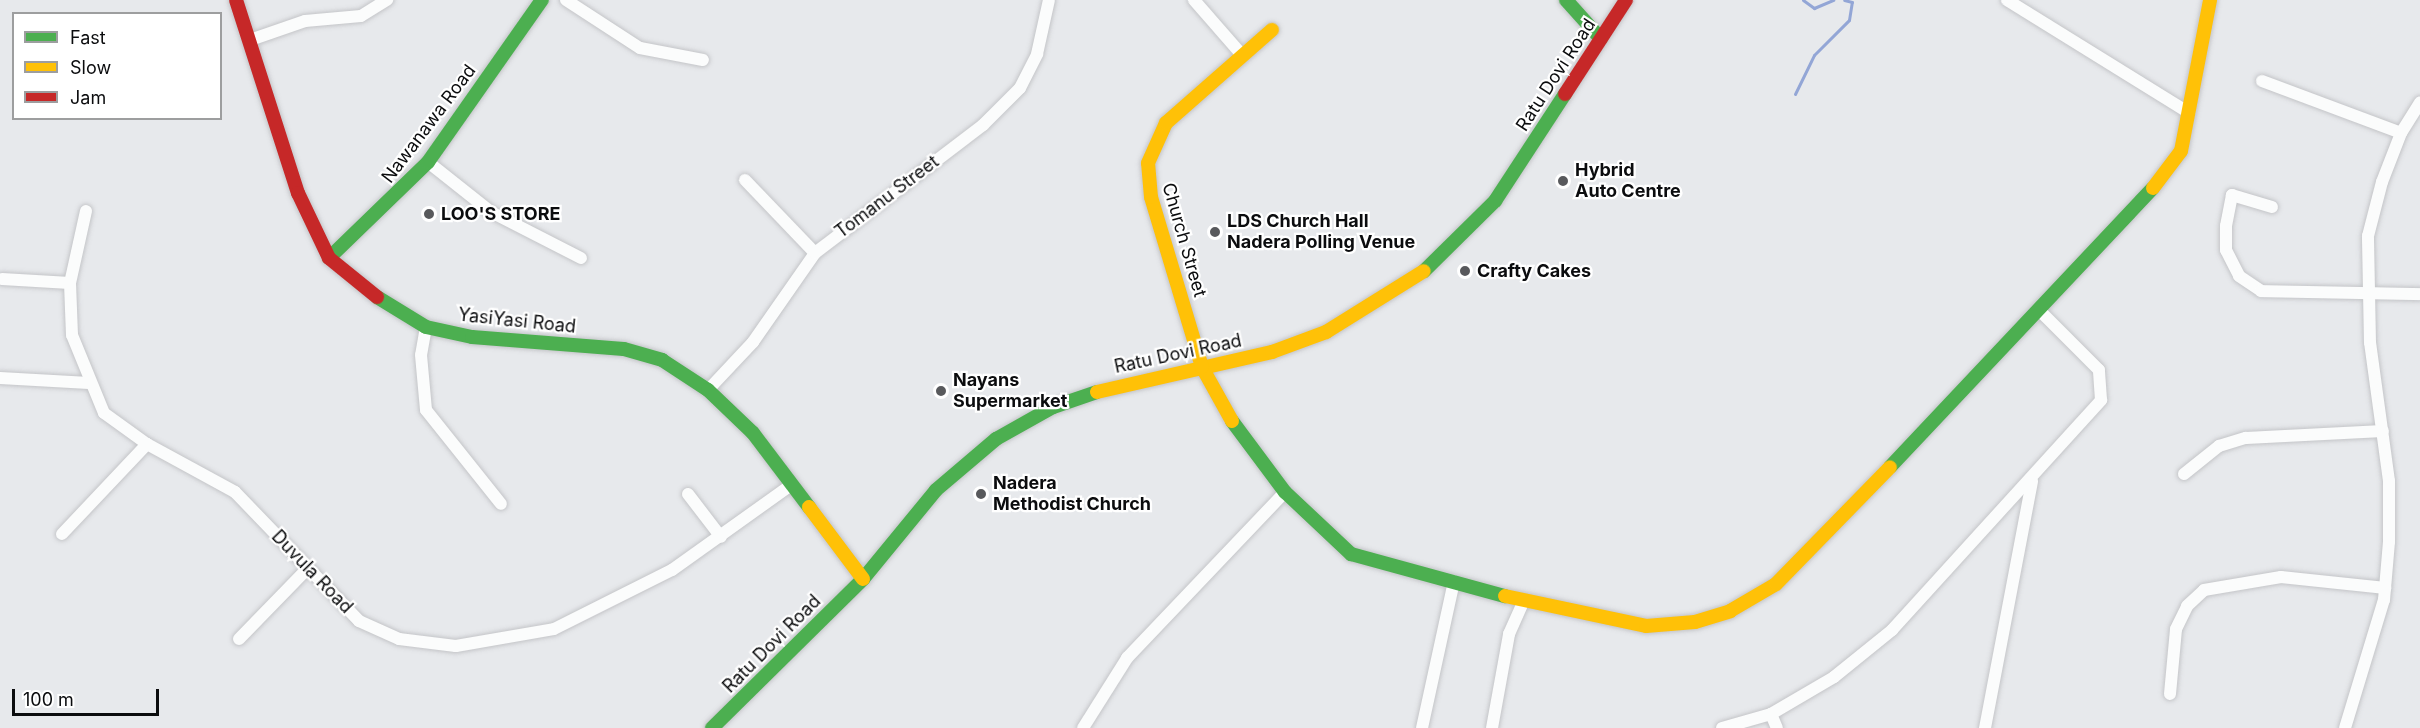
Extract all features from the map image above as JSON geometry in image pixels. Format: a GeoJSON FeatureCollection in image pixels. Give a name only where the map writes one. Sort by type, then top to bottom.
{"type":"FeatureCollection","features":[{"type":"Feature","properties":{"kind":"street","name":"YasiYasi Road"},"geometry":{"type":"LineString","coordinates":[[236,0],[253,39],[298,193],[329,258],[368,292],[426,327],[472,337],[624,349],[662,360],[708,390],[753,433],[863,579]]}},
{"type":"Feature","properties":{"kind":"street"},"geometry":{"type":"LineString","coordinates":[[253,39],[305,21],[361,16],[387,0]]}},
{"type":"Feature","properties":{"kind":"street","name":"Nawanawa Road"},"geometry":{"type":"LineString","coordinates":[[329,258],[428,162],[543,0]]}},
{"type":"Feature","properties":{"kind":"street"},"geometry":{"type":"LineString","coordinates":[[566,0],[640,48],[703,60]]}},
{"type":"Feature","properties":{"kind":"street","name":"Tomanu Street"},"geometry":{"type":"LineString","coordinates":[[708,390],[753,342],[815,254],[983,125],[1015,94],[1031,72],[1049,0]]}},
{"type":"Feature","properties":{"kind":"street"},"geometry":{"type":"LineString","coordinates":[[1194,0],[1242,55]]}},
{"type":"Feature","properties":{"kind":"street"},"geometry":{"type":"LineString","coordinates":[[1566,0],[1601,39]]}},
{"type":"Feature","properties":{"kind":"street","name":"Ratu Dovi Road"},"geometry":{"type":"LineString","coordinates":[[712,728],[863,579],[936,490],[996,439],[1053,407],[1113,386],[1272,352],[1326,332],[1420,275],[1495,201],[1626,0]]}},
{"type":"Feature","properties":{"kind":"street"},"geometry":{"type":"LineString","coordinates":[[2007,0],[2189,113]]}},
{"type":"Feature","properties":{"kind":"street","name":"Church Street"},"geometry":{"type":"LineString","coordinates":[[1272,30],[1166,123],[1148,163],[1150,197],[1202,366],[1248,448],[1285,492],[1352,554],[1524,601],[1646,626],[1695,622],[1730,611],[1776,584],[2041,312],[2160,181],[2181,151],[2210,0]]}},
{"type":"Feature","properties":{"kind":"street"},"geometry":{"type":"LineString","coordinates":[[2262,81],[2401,133]]}},
{"type":"Feature","properties":{"kind":"street"},"geometry":{"type":"LineString","coordinates":[[2345,728],[2385,588],[2388,481],[2369,291],[2368,236],[2401,133],[2420,103]]}},
{"type":"Feature","properties":{"kind":"street"},"geometry":{"type":"LineString","coordinates":[[428,162],[491,212],[581,258]]}},
{"type":"Feature","properties":{"kind":"street"},"geometry":{"type":"LineString","coordinates":[[745,180],[815,254]]}},
{"type":"Feature","properties":{"kind":"street"},"geometry":{"type":"LineString","coordinates":[[2272,207],[2232,195],[2226,250],[2239,276],[2260,291],[2369,291],[2420,294]]}},
{"type":"Feature","properties":{"kind":"street","name":"Duvula Road"},"geometry":{"type":"LineString","coordinates":[[86,211],[70,283],[72,335],[89,383],[104,413],[147,444],[235,492],[359,621],[399,639],[456,646],[554,629],[672,570],[791,485]]}},
{"type":"Feature","properties":{"kind":"street"},"geometry":{"type":"LineString","coordinates":[[2,279],[70,283]]}},
{"type":"Feature","properties":{"kind":"street"},"geometry":{"type":"LineString","coordinates":[[1722,728],[1771,714],[1834,677],[1892,630],[2032,480],[2101,400],[2104,384],[2099,370],[2041,312]]}},
{"type":"Feature","properties":{"kind":"street"},"geometry":{"type":"LineString","coordinates":[[426,327],[421,355],[426,410],[501,504]]}},
{"type":"Feature","properties":{"kind":"street"},"geometry":{"type":"LineString","coordinates":[[0,378],[89,383]]}},
{"type":"Feature","properties":{"kind":"street"},"geometry":{"type":"LineString","coordinates":[[2184,474],[2211,451],[2246,438],[2383,431]]}},
{"type":"Feature","properties":{"kind":"street"},"geometry":{"type":"LineString","coordinates":[[62,534],[147,444]]}},
{"type":"Feature","properties":{"kind":"street"},"geometry":{"type":"LineString","coordinates":[[1985,728],[2032,480]]}},
{"type":"Feature","properties":{"kind":"street"},"geometry":{"type":"LineString","coordinates":[[1083,728],[1127,658],[1285,492]]}},
{"type":"Feature","properties":{"kind":"street"},"geometry":{"type":"LineString","coordinates":[[688,494],[721,537]]}},
{"type":"Feature","properties":{"kind":"street"},"geometry":{"type":"LineString","coordinates":[[239,639],[307,569]]}},
{"type":"Feature","properties":{"kind":"street"},"geometry":{"type":"LineString","coordinates":[[2170,694],[2176,629],[2187,606],[2204,590],[2281,577],[2385,588]]}},
{"type":"Feature","properties":{"kind":"street"},"geometry":{"type":"LineString","coordinates":[[1422,728],[1454,581]]}},
{"type":"Feature","properties":{"kind":"street"},"geometry":{"type":"LineString","coordinates":[[1492,728],[1509,634],[1524,601]]}},
{"type":"Feature","properties":{"kind":"street"},"geometry":{"type":"LineString","coordinates":[[1771,714],[1777,728]]}},
{"type":"Feature","properties":{"kind":"waterway"},"geometry":{"type":"LineString","coordinates":[[1803,0],[1814,8],[1833,0]]}},
{"type":"Feature","properties":{"kind":"waterway"},"geometry":{"type":"LineString","coordinates":[[1795,94],[1814,55],[1849,20],[1852,2],[1844,0]]}},
{"type":"Feature","properties":{"kind":"traffic: fast"},"geometry":{"type":"LineString","coordinates":[[329,258],[428,162],[542,0]]}},
{"type":"Feature","properties":{"kind":"traffic: fast"},"geometry":{"type":"LineString","coordinates":[[1566,0],[1601,39]]}},
{"type":"Feature","properties":{"kind":"traffic: fast"},"geometry":{"type":"LineString","coordinates":[[1424,271],[1495,201],[1565,94]]}},
{"type":"Feature","properties":{"kind":"traffic: fast"},"geometry":{"type":"LineString","coordinates":[[1890,467],[2153,188]]}},
{"type":"Feature","properties":{"kind":"traffic: fast"},"geometry":{"type":"LineString","coordinates":[[377,297],[426,327],[472,337],[624,349],[662,360],[708,390],[753,433],[809,507]]}},
{"type":"Feature","properties":{"kind":"traffic: fast"},"geometry":{"type":"LineString","coordinates":[[712,728],[863,579],[936,490],[996,439],[1053,407],[1097,392]]}},
{"type":"Feature","properties":{"kind":"traffic: fast"},"geometry":{"type":"LineString","coordinates":[[1232,421],[1285,492],[1351,554],[1505,596]]}},
{"type":"Feature","properties":{"kind":"traffic: slow"},"geometry":{"type":"LineString","coordinates":[[2153,188],[2181,151],[2210,0]]}},
{"type":"Feature","properties":{"kind":"traffic: slow"},"geometry":{"type":"LineString","coordinates":[[1232,421],[1202,367],[1151,197],[1148,163],[1166,123],[1272,30]]}},
{"type":"Feature","properties":{"kind":"traffic: slow"},"geometry":{"type":"LineString","coordinates":[[1097,392],[1272,352],[1326,332],[1424,271]]}},
{"type":"Feature","properties":{"kind":"traffic: slow"},"geometry":{"type":"LineString","coordinates":[[1505,596],[1646,626],[1695,622],[1730,611],[1776,584],[1890,467]]}},
{"type":"Feature","properties":{"kind":"traffic: slow"},"geometry":{"type":"LineString","coordinates":[[809,507],[863,579]]}},
{"type":"Feature","properties":{"kind":"traffic: jam"},"geometry":{"type":"LineString","coordinates":[[236,0],[298,193],[329,258],[377,297]]}},
{"type":"Feature","properties":{"kind":"traffic: jam"},"geometry":{"type":"LineString","coordinates":[[1565,94],[1626,0]]}},
{"type":"Feature","properties":{"kind":"place","name":"Hybrid Auto Centre"},"geometry":{"type":"Point","coordinates":[1563,181]}},
{"type":"Feature","properties":{"kind":"place","name":"LOO'S STORE"},"geometry":{"type":"Point","coordinates":[429,214]}},
{"type":"Feature","properties":{"kind":"place","name":"LDS Church Hall Nadera Polling Venue"},"geometry":{"type":"Point","coordinates":[1215,232]}},
{"type":"Feature","properties":{"kind":"place","name":"Crafty Cakes"},"geometry":{"type":"Point","coordinates":[1465,271]}},
{"type":"Feature","properties":{"kind":"place","name":"Nayans Supermarket"},"geometry":{"type":"Point","coordinates":[941,391]}},
{"type":"Feature","properties":{"kind":"place","name":"Nadera Methodist Church"},"geometry":{"type":"Point","coordinates":[981,494]}}]}
